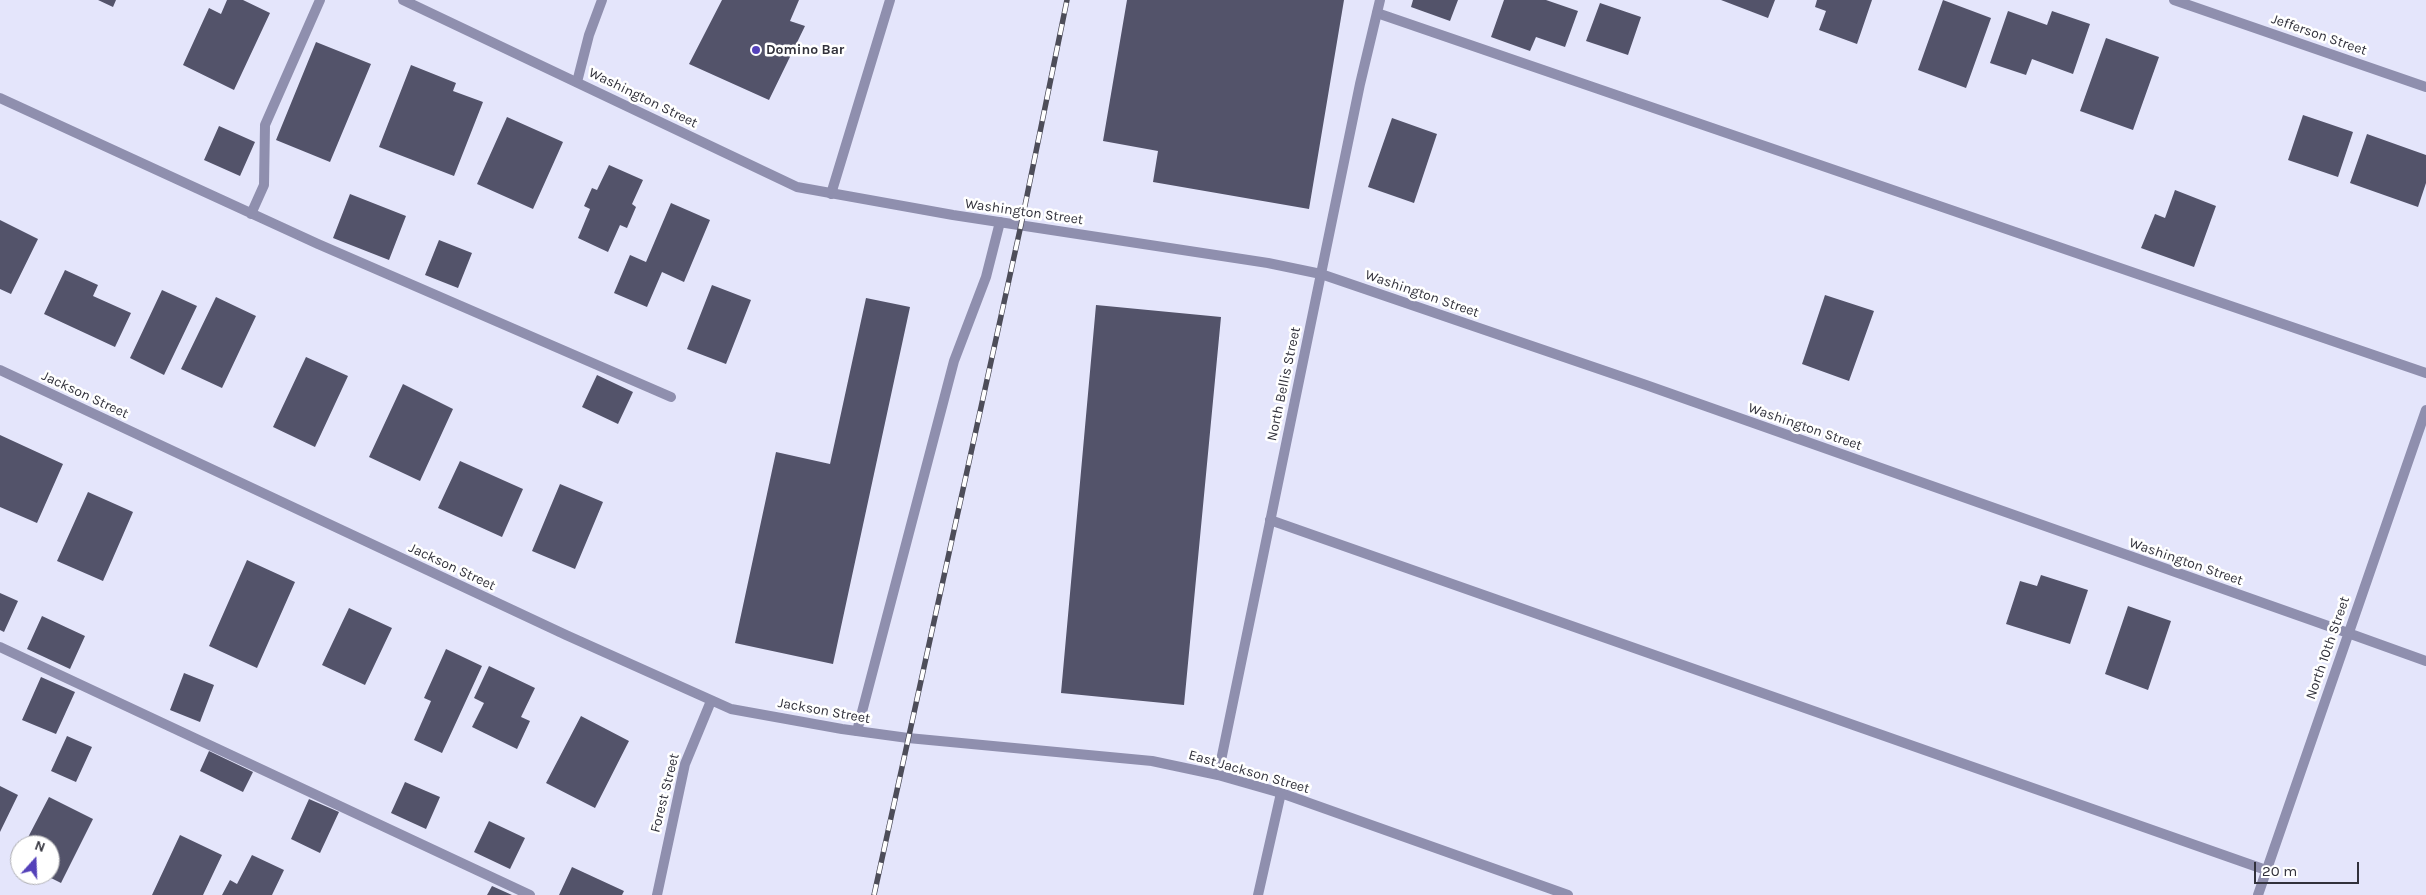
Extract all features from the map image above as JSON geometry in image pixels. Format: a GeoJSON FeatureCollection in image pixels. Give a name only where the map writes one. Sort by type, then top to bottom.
{"type":"FeatureCollection","features":[{"type":"Feature","properties":{"kind":"street"},"geometry":{"type":"LineString","coordinates":[[250,214],[264,185],[265,125],[320,0]]}},
{"type":"Feature","properties":{"kind":"street","name":"Washington Street"},"geometry":{"type":"LineString","coordinates":[[403,0],[797,187],[1000,222],[1258,262],[1321,274],[1646,385],[2426,661]]}},
{"type":"Feature","properties":{"kind":"street"},"geometry":{"type":"LineString","coordinates":[[577,82],[589,35],[602,0]]}},
{"type":"Feature","properties":{"kind":"street"},"geometry":{"type":"LineString","coordinates":[[831,194],[890,0]]}},
{"type":"Feature","properties":{"kind":"street","name":"North Bellis Street"},"geometry":{"type":"LineString","coordinates":[[1218,775],[1321,274],[1380,0]]}},
{"type":"Feature","properties":{"kind":"street","name":"Jefferson Street"},"geometry":{"type":"LineString","coordinates":[[2174,0],[2426,87]]}},
{"type":"Feature","properties":{"kind":"street"},"geometry":{"type":"LineString","coordinates":[[1377,13],[2426,373]]}},
{"type":"Feature","properties":{"kind":"street"},"geometry":{"type":"LineString","coordinates":[[0,98],[250,214],[529,337],[671,397]]}},
{"type":"Feature","properties":{"kind":"street"},"geometry":{"type":"LineString","coordinates":[[857,731],[952,368],[986,277],[1000,222]]}},
{"type":"Feature","properties":{"kind":"street","name":"Jackson Street"},"geometry":{"type":"LineString","coordinates":[[0,370],[557,631],[711,701],[731,708],[857,731],[908,738]]}},
{"type":"Feature","properties":{"kind":"street","name":"North 10th Street"},"geometry":{"type":"LineString","coordinates":[[2258,895],[2426,410]]}},
{"type":"Feature","properties":{"kind":"street"},"geometry":{"type":"LineString","coordinates":[[1270,520],[2266,870]]}},
{"type":"Feature","properties":{"kind":"street"},"geometry":{"type":"LineString","coordinates":[[0,647],[530,895]]}},
{"type":"Feature","properties":{"kind":"street","name":"Forest Street"},"geometry":{"type":"LineString","coordinates":[[657,895],[685,764],[711,701]]}},
{"type":"Feature","properties":{"kind":"street","name":"East Jackson Street"},"geometry":{"type":"LineString","coordinates":[[908,738],[1152,761],[1218,775],[1281,793],[1568,895]]}},
{"type":"Feature","properties":{"kind":"street"},"geometry":{"type":"LineString","coordinates":[[1258,895],[1281,793]]}},
{"type":"Feature","properties":{"kind":"building"},"geometry":{"type":"Polygon","coordinates":[[[98,0],[116,0],[113,7],[98,0]]]}},
{"type":"Feature","properties":{"kind":"building"},"geometry":{"type":"Polygon","coordinates":[[[227,0],[243,0],[270,13],[234,90],[183,65],[209,8],[221,14],[227,0]]]}},
{"type":"Feature","properties":{"kind":"building"},"geometry":{"type":"Polygon","coordinates":[[[722,0],[799,0],[790,21],[805,26],[769,100],[689,64],[722,0]]]}},
{"type":"Feature","properties":{"kind":"building"},"geometry":{"type":"Polygon","coordinates":[[[1127,0],[1344,0],[1309,209],[1153,182],[1158,151],[1103,141],[1127,0]]]}},
{"type":"Feature","properties":{"kind":"building"},"geometry":{"type":"Polygon","coordinates":[[[1413,0],[1458,0],[1450,21],[1411,7],[1413,0]]]}},
{"type":"Feature","properties":{"kind":"building"},"geometry":{"type":"Polygon","coordinates":[[[1504,0],[1546,0],[1578,11],[1565,47],[1536,37],[1530,51],[1491,37],[1504,0]]]}},
{"type":"Feature","properties":{"kind":"building"},"geometry":{"type":"Polygon","coordinates":[[[1721,0],[1775,0],[1768,18],[1721,0]]]}},
{"type":"Feature","properties":{"kind":"building"},"geometry":{"type":"Polygon","coordinates":[[[1817,0],[1872,0],[1857,44],[1819,30],[1826,11],[1815,7],[1817,0]]]}},
{"type":"Feature","properties":{"kind":"building"},"geometry":{"type":"Polygon","coordinates":[[[1943,0],[1991,18],[1966,88],[1918,70],[1943,0]]]}},
{"type":"Feature","properties":{"kind":"building"},"geometry":{"type":"Polygon","coordinates":[[[1600,3],[1641,17],[1628,55],[1586,41],[1600,3]]]}},
{"type":"Feature","properties":{"kind":"building"},"geometry":{"type":"Polygon","coordinates":[[[2008,11],[2047,25],[2052,11],[2090,24],[2073,74],[2032,59],[2026,75],[1990,63],[2008,11]]]}},
{"type":"Feature","properties":{"kind":"building"},"geometry":{"type":"Polygon","coordinates":[[[2106,38],[2159,57],[2133,130],[2080,111],[2106,38]]]}},
{"type":"Feature","properties":{"kind":"building"},"geometry":{"type":"Polygon","coordinates":[[[316,42],[371,64],[330,162],[276,140],[316,42]]]}},
{"type":"Feature","properties":{"kind":"building"},"geometry":{"type":"Polygon","coordinates":[[[411,65],[456,83],[453,91],[483,102],[454,176],[379,147],[411,65]]]}},
{"type":"Feature","properties":{"kind":"building"},"geometry":{"type":"Polygon","coordinates":[[[2303,115],[2353,132],[2338,177],[2288,160],[2303,115]]]}},
{"type":"Feature","properties":{"kind":"building"},"geometry":{"type":"Polygon","coordinates":[[[507,117],[563,142],[533,209],[477,184],[507,117]]]}},
{"type":"Feature","properties":{"kind":"building"},"geometry":{"type":"Polygon","coordinates":[[[1392,118],[1437,134],[1414,203],[1368,187],[1392,118]]]}},
{"type":"Feature","properties":{"kind":"building"},"geometry":{"type":"Polygon","coordinates":[[[219,126],[255,142],[240,176],[204,160],[219,126]]]}},
{"type":"Feature","properties":{"kind":"building"},"geometry":{"type":"Polygon","coordinates":[[[2367,134],[2426,155],[2426,183],[2418,207],[2350,183],[2367,134]]]}},
{"type":"Feature","properties":{"kind":"building"},"geometry":{"type":"Polygon","coordinates":[[[609,165],[643,180],[632,204],[636,207],[627,228],[620,225],[608,252],[578,238],[590,209],[584,206],[592,188],[597,190],[609,165]]]}},
{"type":"Feature","properties":{"kind":"building"},"geometry":{"type":"Polygon","coordinates":[[[2175,190],[2216,206],[2194,267],[2141,248],[2155,214],[2165,218],[2175,190]]]}},
{"type":"Feature","properties":{"kind":"building"},"geometry":{"type":"Polygon","coordinates":[[[350,194],[406,216],[389,260],[333,238],[350,194]]]}},
{"type":"Feature","properties":{"kind":"building"},"geometry":{"type":"Polygon","coordinates":[[[671,203],[710,220],[684,282],[662,272],[647,307],[614,293],[630,255],[646,262],[671,203]]]}},
{"type":"Feature","properties":{"kind":"building"},"geometry":{"type":"Polygon","coordinates":[[[0,220],[38,239],[11,294],[0,289],[0,220]]]}},
{"type":"Feature","properties":{"kind":"building"},"geometry":{"type":"Polygon","coordinates":[[[439,240],[472,253],[458,288],[425,275],[439,240]]]}},
{"type":"Feature","properties":{"kind":"building"},"geometry":{"type":"Polygon","coordinates":[[[65,270],[98,285],[93,296],[131,313],[115,347],[44,314],[65,270]]]}},
{"type":"Feature","properties":{"kind":"building"},"geometry":{"type":"Polygon","coordinates":[[[712,285],[751,300],[726,364],[687,349],[712,285]]]}},
{"type":"Feature","properties":{"kind":"building"},"geometry":{"type":"Polygon","coordinates":[[[162,290],[197,306],[164,375],[130,358],[162,290]]]}},
{"type":"Feature","properties":{"kind":"building"},"geometry":{"type":"Polygon","coordinates":[[[1825,295],[1874,311],[1849,381],[1802,364],[1825,295]]]}},
{"type":"Feature","properties":{"kind":"building"},"geometry":{"type":"Polygon","coordinates":[[[216,297],[256,316],[222,388],[181,369],[216,297]]]}},
{"type":"Feature","properties":{"kind":"building"},"geometry":{"type":"Polygon","coordinates":[[[866,298],[910,307],[833,664],[735,643],[776,452],[830,464],[866,298]]]}},
{"type":"Feature","properties":{"kind":"building"},"geometry":{"type":"Polygon","coordinates":[[[1096,305],[1221,317],[1184,705],[1061,693],[1096,305]]]}},
{"type":"Feature","properties":{"kind":"building"},"geometry":{"type":"Polygon","coordinates":[[[306,357],[348,376],[315,447],[273,427],[306,357]]]}},
{"type":"Feature","properties":{"kind":"building"},"geometry":{"type":"Polygon","coordinates":[[[597,375],[633,392],[618,424],[582,407],[597,375]]]}},
{"type":"Feature","properties":{"kind":"building"},"geometry":{"type":"Polygon","coordinates":[[[403,384],[453,409],[420,481],[369,457],[403,384]]]}},
{"type":"Feature","properties":{"kind":"building"},"geometry":{"type":"Polygon","coordinates":[[[0,435],[63,464],[37,523],[0,507],[0,435]]]}},
{"type":"Feature","properties":{"kind":"building"},"geometry":{"type":"Polygon","coordinates":[[[460,461],[523,489],[502,537],[438,508],[460,461]]]}},
{"type":"Feature","properties":{"kind":"building"},"geometry":{"type":"Polygon","coordinates":[[[560,484],[603,502],[575,569],[532,551],[560,484]]]}},
{"type":"Feature","properties":{"kind":"building"},"geometry":{"type":"Polygon","coordinates":[[[88,492],[133,512],[103,581],[57,561],[88,492]]]}},
{"type":"Feature","properties":{"kind":"building"},"geometry":{"type":"Polygon","coordinates":[[[247,560],[295,582],[257,668],[209,646],[247,560]]]}},
{"type":"Feature","properties":{"kind":"building"},"geometry":{"type":"Polygon","coordinates":[[[2041,575],[2088,590],[2070,644],[2006,624],[2020,581],[2037,586],[2041,575]]]}},
{"type":"Feature","properties":{"kind":"building"},"geometry":{"type":"Polygon","coordinates":[[[0,593],[18,601],[4,632],[0,630],[0,593]]]}},
{"type":"Feature","properties":{"kind":"building"},"geometry":{"type":"Polygon","coordinates":[[[2128,606],[2171,621],[2148,690],[2105,674],[2128,606]]]}},
{"type":"Feature","properties":{"kind":"building"},"geometry":{"type":"Polygon","coordinates":[[[349,608],[392,628],[365,685],[322,665],[349,608]]]}},
{"type":"Feature","properties":{"kind":"building"},"geometry":{"type":"Polygon","coordinates":[[[42,616],[85,636],[70,669],[27,649],[42,616]]]}},
{"type":"Feature","properties":{"kind":"building"},"geometry":{"type":"Polygon","coordinates":[[[446,649],[482,666],[442,753],[414,740],[431,701],[424,698],[446,649]]]}},
{"type":"Feature","properties":{"kind":"building"},"geometry":{"type":"Polygon","coordinates":[[[489,666],[535,688],[521,717],[530,721],[517,749],[472,727],[484,703],[474,698],[489,666]]]}},
{"type":"Feature","properties":{"kind":"building"},"geometry":{"type":"Polygon","coordinates":[[[184,673],[214,685],[200,722],[170,710],[184,673]]]}},
{"type":"Feature","properties":{"kind":"building"},"geometry":{"type":"Polygon","coordinates":[[[41,677],[75,692],[56,734],[22,720],[41,677]]]}},
{"type":"Feature","properties":{"kind":"building"},"geometry":{"type":"Polygon","coordinates":[[[581,716],[629,741],[595,808],[546,783],[581,716]]]}},
{"type":"Feature","properties":{"kind":"building"},"geometry":{"type":"Polygon","coordinates":[[[67,736],[92,747],[76,782],[51,771],[67,736]]]}},
{"type":"Feature","properties":{"kind":"building"},"geometry":{"type":"Polygon","coordinates":[[[209,751],[253,772],[243,792],[200,771],[209,751]]]}},
{"type":"Feature","properties":{"kind":"building"},"geometry":{"type":"Polygon","coordinates":[[[405,782],[440,797],[426,829],[391,813],[405,782]]]}},
{"type":"Feature","properties":{"kind":"building"},"geometry":{"type":"Polygon","coordinates":[[[0,786],[18,795],[0,832],[0,786]]]}},
{"type":"Feature","properties":{"kind":"building"},"geometry":{"type":"Polygon","coordinates":[[[49,797],[93,819],[61,883],[60,835],[29,835],[49,797]]]}},
{"type":"Feature","properties":{"kind":"building"},"geometry":{"type":"Polygon","coordinates":[[[309,799],[339,812],[320,853],[291,839],[309,799]]]}},
{"type":"Feature","properties":{"kind":"building"},"geometry":{"type":"Polygon","coordinates":[[[489,821],[525,838],[510,869],[474,852],[489,821]]]}},
{"type":"Feature","properties":{"kind":"building"},"geometry":{"type":"Polygon","coordinates":[[[180,835],[222,855],[203,895],[152,895],[180,835]]]}},
{"type":"Feature","properties":{"kind":"building"},"geometry":{"type":"Polygon","coordinates":[[[252,855],[284,870],[272,895],[222,895],[230,880],[237,884],[252,855]]]}},
{"type":"Feature","properties":{"kind":"building"},"geometry":{"type":"Polygon","coordinates":[[[572,867],[624,891],[622,895],[559,895],[572,867]]]}},
{"type":"Feature","properties":{"kind":"building"},"geometry":{"type":"Polygon","coordinates":[[[492,886],[512,895],[487,895],[492,886]]]}},
{"type":"Feature","properties":{"kind":"railway"},"geometry":{"type":"LineString","coordinates":[[874,895],[1021,225],[1067,0]]}},
{"type":"Feature","properties":{"kind":"place","name":"Domino Bar"},"geometry":{"type":"Point","coordinates":[756,50]}}]}
